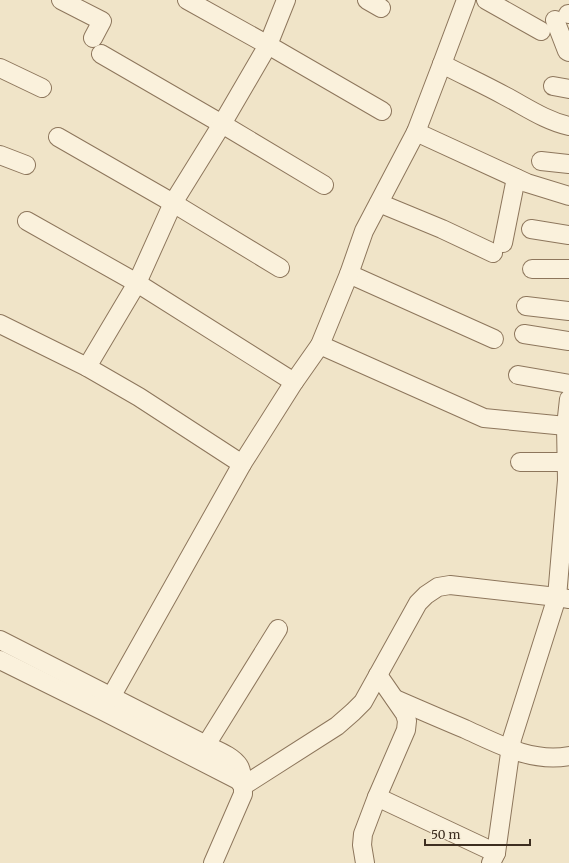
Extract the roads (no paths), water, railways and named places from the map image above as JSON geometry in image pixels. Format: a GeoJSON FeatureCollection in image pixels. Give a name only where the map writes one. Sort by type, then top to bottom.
{"type":"FeatureCollection","features":[{"type":"Feature","properties":{"kind":"street"},"geometry":{"type":"LineString","coordinates":[[61,0],[85,5],[102,21],[93,38]]}},
{"type":"Feature","properties":{"kind":"street"},"geometry":{"type":"LineString","coordinates":[[187,0],[382,111]]}},
{"type":"Feature","properties":{"kind":"street"},"geometry":{"type":"LineString","coordinates":[[87,367],[137,283],[173,203],[222,124],[268,45],[286,0]]}},
{"type":"Feature","properties":{"kind":"street"},"geometry":{"type":"LineString","coordinates":[[111,697],[242,464],[294,382],[320,345],[349,274],[364,231],[416,132],[466,0]]}},
{"type":"Feature","properties":{"kind":"street"},"geometry":{"type":"LineString","coordinates":[[486,0],[541,31]]}},
{"type":"Feature","properties":{"kind":"street"},"geometry":{"type":"LineString","coordinates":[[564,16],[567,52],[569,52]]}},
{"type":"Feature","properties":{"kind":"street"},"geometry":{"type":"LineString","coordinates":[[101,54],[324,185]]}},
{"type":"Feature","properties":{"kind":"street"},"geometry":{"type":"LineString","coordinates":[[442,64],[504,95],[532,111],[560,124],[569,126]]}},
{"type":"Feature","properties":{"kind":"street"},"geometry":{"type":"LineString","coordinates":[[0,68],[42,88]]}},
{"type":"Feature","properties":{"kind":"street"},"geometry":{"type":"LineString","coordinates":[[416,132],[527,183],[569,196]]}},
{"type":"Feature","properties":{"kind":"street"},"geometry":{"type":"LineString","coordinates":[[58,137],[173,203],[280,268]]}},
{"type":"Feature","properties":{"kind":"street"},"geometry":{"type":"LineString","coordinates":[[0,155],[26,165]]}},
{"type":"Feature","properties":{"kind":"street"},"geometry":{"type":"LineString","coordinates":[[541,161],[569,164]]}},
{"type":"Feature","properties":{"kind":"street"},"geometry":{"type":"LineString","coordinates":[[379,203],[442,229],[498,248],[516,178]]}},
{"type":"Feature","properties":{"kind":"street"},"geometry":{"type":"LineString","coordinates":[[27,221],[137,283],[294,382]]}},
{"type":"Feature","properties":{"kind":"street"},"geometry":{"type":"LineString","coordinates":[[531,229],[569,235]]}},
{"type":"Feature","properties":{"kind":"street"},"geometry":{"type":"LineString","coordinates":[[532,269],[569,269]]}},
{"type":"Feature","properties":{"kind":"street"},"geometry":{"type":"LineString","coordinates":[[349,274],[494,339]]}},
{"type":"Feature","properties":{"kind":"street"},"geometry":{"type":"LineString","coordinates":[[526,306],[569,311]]}},
{"type":"Feature","properties":{"kind":"street"},"geometry":{"type":"LineString","coordinates":[[0,324],[87,367],[139,397],[242,464]]}},
{"type":"Feature","properties":{"kind":"street"},"geometry":{"type":"LineString","coordinates":[[524,334],[569,341]]}},
{"type":"Feature","properties":{"kind":"street"},"geometry":{"type":"LineString","coordinates":[[320,345],[484,418],[566,426]]}},
{"type":"Feature","properties":{"kind":"street"},"geometry":{"type":"LineString","coordinates":[[518,375],[569,384]]}},
{"type":"Feature","properties":{"kind":"street"},"geometry":{"type":"LineString","coordinates":[[377,797],[494,858],[512,739],[563,598],[568,474],[566,426],[569,399]]}},
{"type":"Feature","properties":{"kind":"street"},"geometry":{"type":"LineString","coordinates":[[520,462],[568,474]]}},
{"type":"Feature","properties":{"kind":"street"},"geometry":{"type":"LineString","coordinates":[[243,786],[342,721],[363,702],[418,604],[426,594],[438,587],[450,585],[563,598]]}},
{"type":"Feature","properties":{"kind":"street"},"geometry":{"type":"LineString","coordinates":[[206,745],[278,629]]}},
{"type":"Feature","properties":{"kind":"street"},"geometry":{"type":"LineString","coordinates":[[0,640],[235,761],[239,767],[243,794],[213,863]]}},
{"type":"Feature","properties":{"kind":"street"},"geometry":{"type":"LineString","coordinates":[[0,660],[238,780],[243,786]]}},
{"type":"Feature","properties":{"kind":"street"},"geometry":{"type":"LineString","coordinates":[[365,863],[362,845],[363,834],[406,730],[407,721],[405,714],[378,675]]}},
{"type":"Feature","properties":{"kind":"street"},"geometry":{"type":"LineString","coordinates":[[395,699],[511,749],[541,758],[562,758],[569,756]]}}]}
